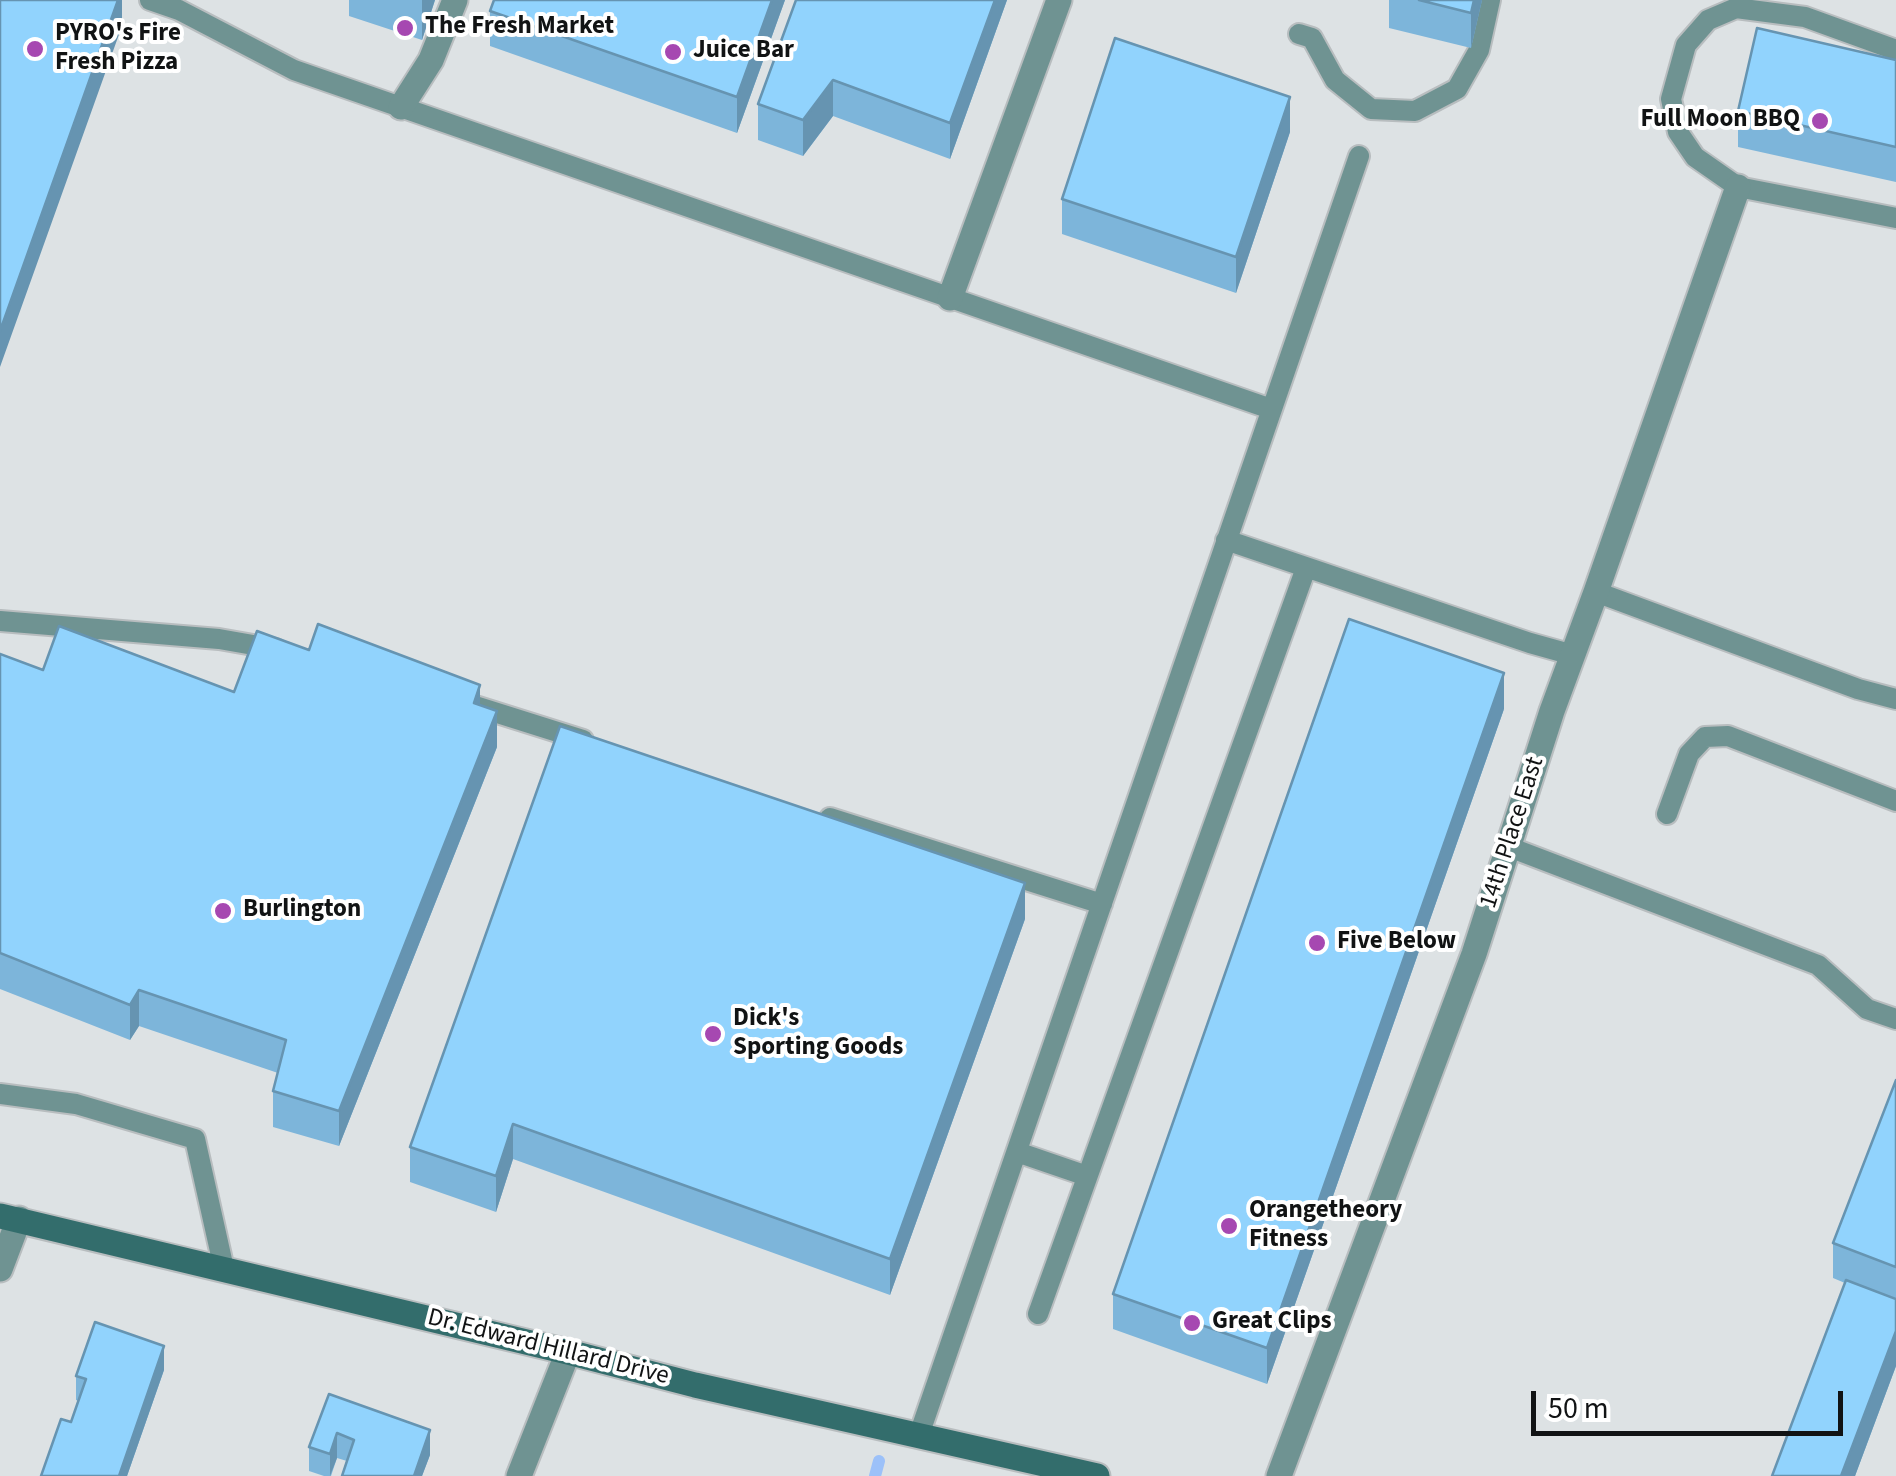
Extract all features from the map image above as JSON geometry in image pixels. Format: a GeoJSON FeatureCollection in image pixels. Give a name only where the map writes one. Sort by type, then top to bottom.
{"type":"FeatureCollection","features":[{"type":"Feature","properties":{"kind":"street"},"geometry":{"type":"LineString","coordinates":[[401,107],[431,60],[454,0]]}},
{"type":"Feature","properties":{"kind":"street"},"geometry":{"type":"LineString","coordinates":[[950,298],[1058,0]]}},
{"type":"Feature","properties":{"kind":"street","name":"14th Place East"},"geometry":{"type":"LineString","coordinates":[[1279,1476],[1468,972],[1552,711],[1738,186]]}},
{"type":"Feature","properties":{"kind":"street"},"geometry":{"type":"LineString","coordinates":[[0,1268],[9,1218]]}},
{"type":"Feature","properties":{"kind":"street","name":"Dr. Edward Hillard Drive"},"geometry":{"type":"LineString","coordinates":[[9,1218],[695,1385],[1097,1476]]}},
{"type":"Feature","properties":{"kind":"street"},"geometry":{"type":"LineString","coordinates":[[519,1476],[568,1352]]}},
{"type":"Feature","properties":{"kind":"lane"},"geometry":{"type":"LineString","coordinates":[[150,0],[179,10],[294,70],[1272,409]]}},
{"type":"Feature","properties":{"kind":"lane"},"geometry":{"type":"LineString","coordinates":[[1299,34],[1312,38],[1335,80],[1372,108],[1415,111],[1457,90],[1479,50],[1490,0]]}},
{"type":"Feature","properties":{"kind":"lane"},"geometry":{"type":"LineString","coordinates":[[1896,50],[1804,17],[1736,8],[1708,20],[1686,45],[1671,99],[1678,132],[1695,157],[1738,186],[1896,218]]}},
{"type":"Feature","properties":{"kind":"lane"},"geometry":{"type":"LineString","coordinates":[[919,1434],[1359,156]]}},
{"type":"Feature","properties":{"kind":"lane"},"geometry":{"type":"LineString","coordinates":[[1226,540],[1573,655]]}},
{"type":"Feature","properties":{"kind":"lane"},"geometry":{"type":"LineString","coordinates":[[1038,1314],[1306,568]]}},
{"type":"Feature","properties":{"kind":"lane"},"geometry":{"type":"LineString","coordinates":[[1596,592],[1858,689],[1896,699]]}},
{"type":"Feature","properties":{"kind":"lane"},"geometry":{"type":"LineString","coordinates":[[0,620],[219,640],[302,654]]}},
{"type":"Feature","properties":{"kind":"lane"},"geometry":{"type":"LineString","coordinates":[[450,698],[594,744]]}},
{"type":"Feature","properties":{"kind":"lane"},"geometry":{"type":"LineString","coordinates":[[1667,814],[1690,754],[1704,738],[1728,736],[1896,801]]}},
{"type":"Feature","properties":{"kind":"lane"},"geometry":{"type":"LineString","coordinates":[[815,813],[1102,904]]}},
{"type":"Feature","properties":{"kind":"lane"},"geometry":{"type":"LineString","coordinates":[[1509,847],[1818,965],[1867,1008],[1896,1020]]}},
{"type":"Feature","properties":{"kind":"lane"},"geometry":{"type":"LineString","coordinates":[[0,1094],[76,1104],[195,1139],[224,1269]]}},
{"type":"Feature","properties":{"kind":"lane"},"geometry":{"type":"LineString","coordinates":[[1016,1152],[1088,1176]]}},
{"type":"Feature","properties":{"kind":"building"},"geometry":{"type":"Polygon","coordinates":[[[0,0],[118,0],[0,331],[0,0]]]}},
{"type":"Feature","properties":{"kind":"building"},"geometry":{"type":"Polygon","coordinates":[[[494,0],[772,0],[737,97],[490,11],[494,0]]]}},
{"type":"Feature","properties":{"kind":"building"},"geometry":{"type":"Polygon","coordinates":[[[796,0],[995,0],[950,123],[833,80],[803,120],[758,104],[796,0]]]}},
{"type":"Feature","properties":{"kind":"building"},"geometry":{"type":"Polygon","coordinates":[[[1419,0],[1474,0],[1471,13],[1419,0]]]}},
{"type":"Feature","properties":{"kind":"building"},"geometry":{"type":"Polygon","coordinates":[[[1757,28],[1896,60],[1896,147],[1738,111],[1757,28]]]}},
{"type":"Feature","properties":{"kind":"building"},"geometry":{"type":"Polygon","coordinates":[[[1115,38],[1290,97],[1236,257],[1062,199],[1115,38]]]}},
{"type":"Feature","properties":{"kind":"building"},"geometry":{"type":"Polygon","coordinates":[[[1349,619],[1504,673],[1267,1348],[1113,1294],[1349,619]]]}},
{"type":"Feature","properties":{"kind":"building"},"geometry":{"type":"Polygon","coordinates":[[[318,624],[480,685],[474,703],[497,711],[339,1111],[273,1091],[286,1040],[139,990],[130,1005],[0,953],[0,654],[43,670],[59,626],[234,692],[257,631],[309,650],[318,624]]]}},
{"type":"Feature","properties":{"kind":"building"},"geometry":{"type":"Polygon","coordinates":[[[560,726],[1025,883],[890,1259],[513,1124],[496,1176],[410,1147],[560,726]]]}},
{"type":"Feature","properties":{"kind":"building"},"geometry":{"type":"Polygon","coordinates":[[[1896,1080],[1896,1267],[1833,1243],[1896,1080]]]}},
{"type":"Feature","properties":{"kind":"building"},"geometry":{"type":"Polygon","coordinates":[[[1846,1280],[1896,1299],[1896,1331],[1841,1476],[1772,1476],[1846,1280]]]}},
{"type":"Feature","properties":{"kind":"building"},"geometry":{"type":"Polygon","coordinates":[[[95,1322],[164,1346],[119,1476],[41,1476],[61,1419],[71,1422],[86,1379],[76,1376],[95,1322]]]}},
{"type":"Feature","properties":{"kind":"building"},"geometry":{"type":"Polygon","coordinates":[[[329,1394],[430,1430],[414,1476],[342,1476],[354,1440],[337,1433],[330,1454],[309,1447],[329,1394]]]}},
{"type":"Feature","properties":{"kind":"waterway"},"geometry":{"type":"LineString","coordinates":[[875,1476],[879,1461]]}},
{"type":"Feature","properties":{"kind":"place","name":"The Fresh Market"},"geometry":{"type":"Point","coordinates":[405,28]}},
{"type":"Feature","properties":{"kind":"place","name":"PYRO's Fire Fresh Pizza"},"geometry":{"type":"Point","coordinates":[35,49]}},
{"type":"Feature","properties":{"kind":"place","name":"Juice Bar"},"geometry":{"type":"Point","coordinates":[673,52]}},
{"type":"Feature","properties":{"kind":"place","name":"Full Moon BBQ"},"geometry":{"type":"Point","coordinates":[1820,121]}},
{"type":"Feature","properties":{"kind":"place","name":"Burlington"},"geometry":{"type":"Point","coordinates":[223,911]}},
{"type":"Feature","properties":{"kind":"place","name":"Five Below"},"geometry":{"type":"Point","coordinates":[1317,943]}},
{"type":"Feature","properties":{"kind":"place","name":"Dick's Sporting Goods"},"geometry":{"type":"Point","coordinates":[713,1034]}},
{"type":"Feature","properties":{"kind":"place","name":"Orangetheory Fitness"},"geometry":{"type":"Point","coordinates":[1229,1226]}},
{"type":"Feature","properties":{"kind":"place","name":"Great Clips"},"geometry":{"type":"Point","coordinates":[1192,1323]}}]}
